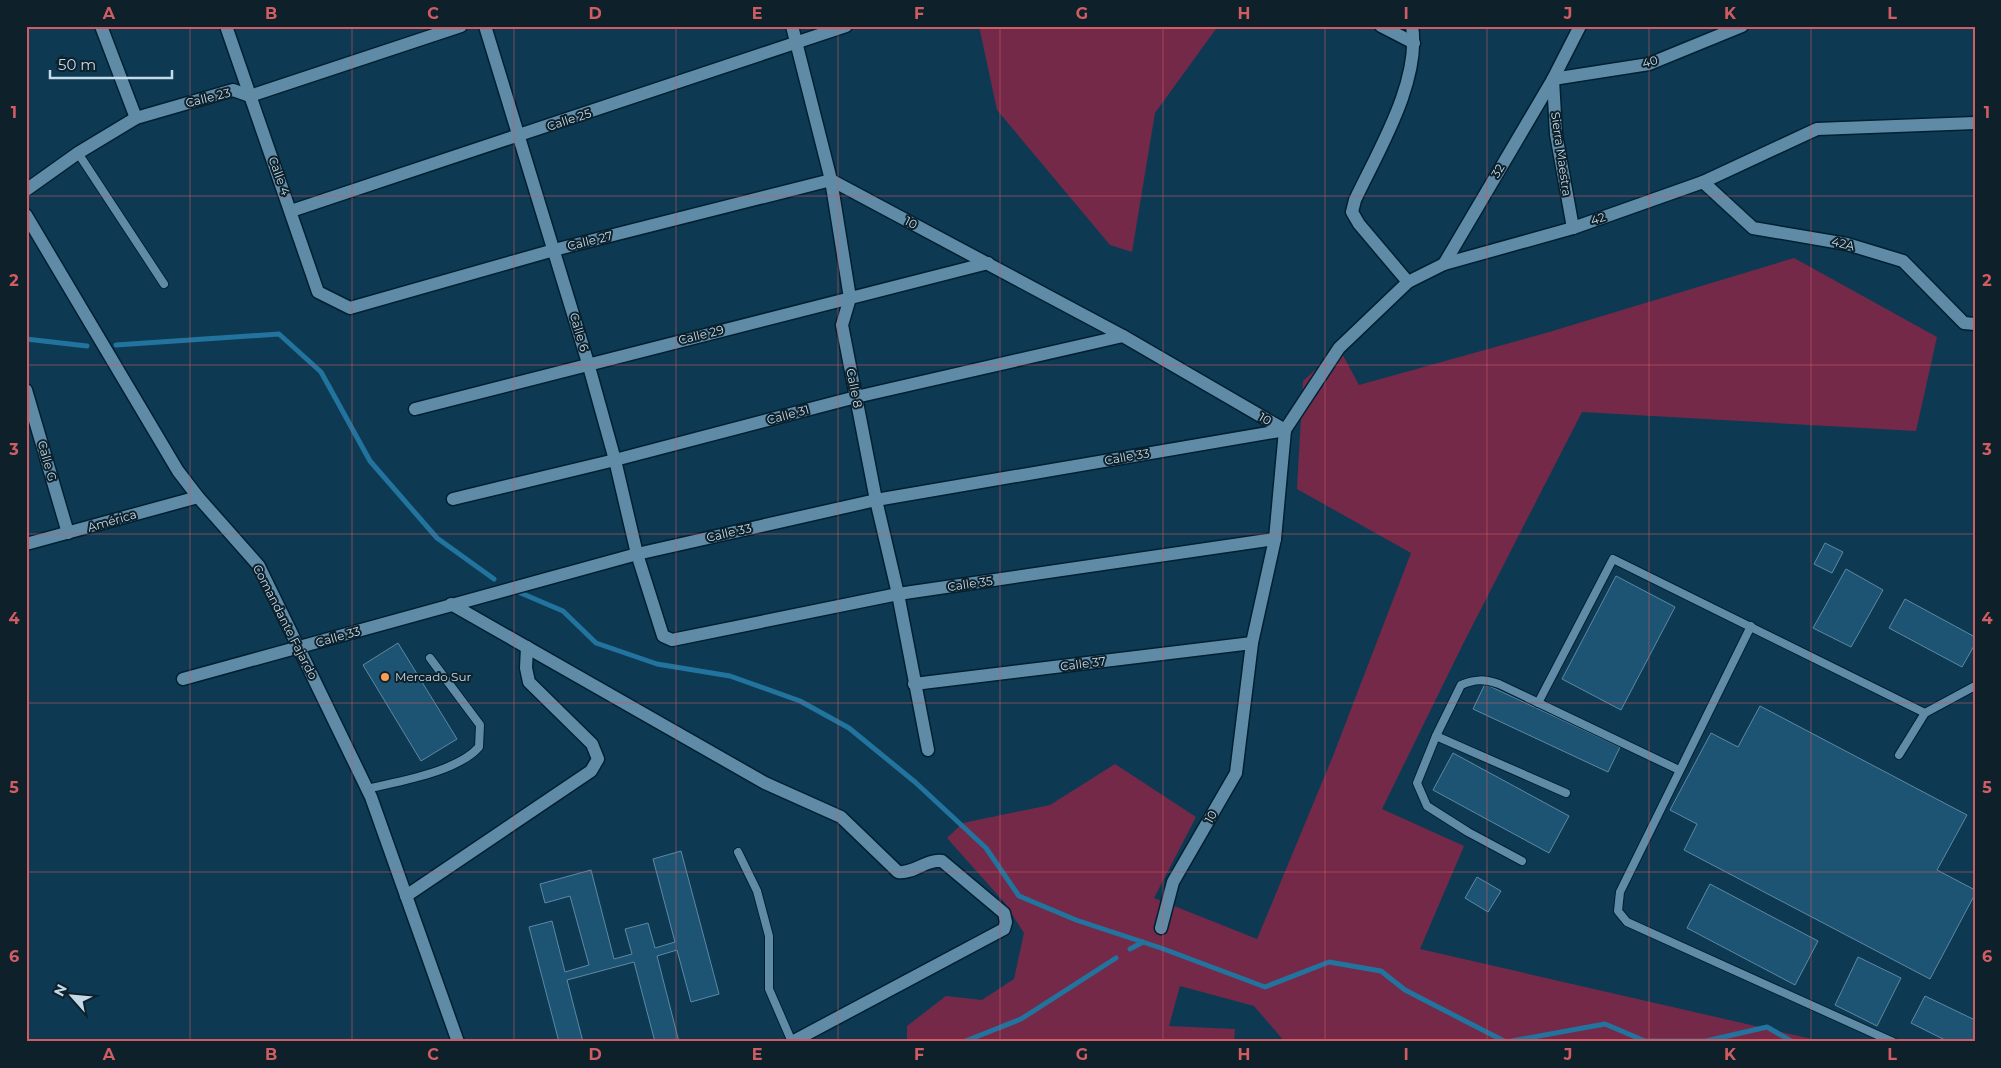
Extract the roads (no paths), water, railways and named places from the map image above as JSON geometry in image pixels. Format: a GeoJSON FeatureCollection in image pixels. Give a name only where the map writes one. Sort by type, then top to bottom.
{"type":"FeatureCollection","features":[{"type":"Feature","properties":{"kind":"street"},"geometry":{"type":"LineString","coordinates":[[101,26],[136,118]]}},
{"type":"Feature","properties":{"kind":"street","name":"Calle 4"},"geometry":{"type":"LineString","coordinates":[[226,26],[318,292],[350,308]]}},
{"type":"Feature","properties":{"kind":"street","name":"Calle 23"},"geometry":{"type":"LineString","coordinates":[[26,190],[78,153],[136,118],[233,90],[250,96],[461,26]]}},
{"type":"Feature","properties":{"kind":"street","name":"Calle 6"},"geometry":{"type":"LineString","coordinates":[[485,26],[588,363],[615,460],[637,554],[663,636],[666,639]]}},
{"type":"Feature","properties":{"kind":"street","name":"Calle 8"},"geometry":{"type":"LineString","coordinates":[[792,26],[831,180],[850,298],[842,325],[876,500],[898,594],[928,750]]}},
{"type":"Feature","properties":{"kind":"street","name":"Calle 25"},"geometry":{"type":"LineString","coordinates":[[291,212],[846,26]]}},
{"type":"Feature","properties":{"kind":"street"},"geometry":{"type":"LineString","coordinates":[[1381,26],[1414,43]]}},
{"type":"Feature","properties":{"kind":"street"},"geometry":{"type":"LineString","coordinates":[[1408,282],[1359,224],[1352,212],[1355,200],[1405,91],[1414,43],[1412,26]]}},
{"type":"Feature","properties":{"kind":"street"},"geometry":{"type":"LineString","coordinates":[[1553,78],[1580,26]]}},
{"type":"Feature","properties":{"kind":"street","name":"40"},"geometry":{"type":"LineString","coordinates":[[1553,78],[1649,64],[1742,26]]}},
{"type":"Feature","properties":{"kind":"street","name":"Sierra Maestra"},"geometry":{"type":"LineString","coordinates":[[1553,78],[1556,134],[1573,228]]}},
{"type":"Feature","properties":{"kind":"street","name":"32"},"geometry":{"type":"LineString","coordinates":[[1444,264],[1553,78]]}},
{"type":"Feature","properties":{"kind":"street","name":"42"},"geometry":{"type":"LineString","coordinates":[[1285,430],[1340,348],[1408,282],[1444,264],[1573,228],[1703,182],[1817,129],[1975,123]]}},
{"type":"Feature","properties":{"kind":"street","name":"Calle 27"},"geometry":{"type":"LineString","coordinates":[[350,308],[554,250],[831,180]]}},
{"type":"Feature","properties":{"kind":"street","name":"10"},"geometry":{"type":"LineString","coordinates":[[831,180],[1123,336],[1285,430],[1275,539],[1252,643],[1236,773],[1173,882],[1161,928]]}},
{"type":"Feature","properties":{"kind":"street","name":"42A"},"geometry":{"type":"LineString","coordinates":[[1703,182],[1753,228],[1847,244],[1903,261],[1964,323],[1975,324]]}},
{"type":"Feature","properties":{"kind":"street","name":"Comandante Fajardo"},"geometry":{"type":"LineString","coordinates":[[26,215],[178,470],[259,566],[367,789],[458,1042]]}},
{"type":"Feature","properties":{"kind":"street","name":"Calle 29"},"geometry":{"type":"LineString","coordinates":[[415,409],[588,363],[988,263]]}},
{"type":"Feature","properties":{"kind":"street","name":"Calle 31"},"geometry":{"type":"LineString","coordinates":[[453,499],[615,460],[856,397],[1123,336]]}},
{"type":"Feature","properties":{"kind":"street","name":"Calle G"},"geometry":{"type":"LineString","coordinates":[[26,390],[68,533]]}},
{"type":"Feature","properties":{"kind":"street","name":"Calle 33"},"geometry":{"type":"LineString","coordinates":[[183,679],[637,554],[876,500],[1285,430]]}},
{"type":"Feature","properties":{"kind":"street","name":"América"},"geometry":{"type":"LineString","coordinates":[[26,544],[198,496]]}},
{"type":"Feature","properties":{"kind":"street","name":"Calle 35"},"geometry":{"type":"LineString","coordinates":[[666,639],[672,640],[898,594],[1275,539]]}},
{"type":"Feature","properties":{"kind":"street"},"geometry":{"type":"LineString","coordinates":[[451,604],[765,783],[841,817],[898,872],[906,873],[934,860],[942,861],[1004,913],[1006,922],[1004,929],[792,1042]]}},
{"type":"Feature","properties":{"kind":"street","name":"Calle 37"},"geometry":{"type":"LineString","coordinates":[[914,684],[1252,643]]}},
{"type":"Feature","properties":{"kind":"street"},"geometry":{"type":"LineString","coordinates":[[406,896],[592,772],[598,759],[592,744],[529,682],[526,668],[527,647]]}},
{"type":"Feature","properties":{"kind":"lane"},"geometry":{"type":"LineString","coordinates":[[78,153],[164,284]]}},
{"type":"Feature","properties":{"kind":"lane"},"geometry":{"type":"LineString","coordinates":[[1538,703],[1613,559],[1925,713]]}},
{"type":"Feature","properties":{"kind":"lane"},"geometry":{"type":"LineString","coordinates":[[1751,626],[1620,892],[1618,911],[1627,922],[1893,1042]]}},
{"type":"Feature","properties":{"kind":"lane"},"geometry":{"type":"LineString","coordinates":[[367,789],[470,758],[479,747],[480,725],[430,658]]}},
{"type":"Feature","properties":{"kind":"lane"},"geometry":{"type":"LineString","coordinates":[[1522,861],[1468,832],[1427,806],[1417,783],[1436,736],[1461,685],[1472,680],[1485,679],[1679,770]]}},
{"type":"Feature","properties":{"kind":"lane"},"geometry":{"type":"LineString","coordinates":[[1898,755],[1925,713],[1975,686]]}},
{"type":"Feature","properties":{"kind":"lane"},"geometry":{"type":"LineString","coordinates":[[1436,736],[1566,792]]}},
{"type":"Feature","properties":{"kind":"lane"},"geometry":{"type":"LineString","coordinates":[[738,852],[757,891],[769,936],[769,989],[792,1042]]}},
{"type":"Feature","properties":{"kind":"waterway"},"geometry":{"type":"LineString","coordinates":[[116,345],[279,334],[321,372],[370,461],[437,538],[494,579]]}},
{"type":"Feature","properties":{"kind":"waterway"},"geometry":{"type":"LineString","coordinates":[[26,339],[87,346]]}},
{"type":"Feature","properties":{"kind":"waterway"},"geometry":{"type":"LineString","coordinates":[[516,591],[563,611],[596,643],[657,664],[730,676],[800,701],[849,728],[915,782],[986,848],[1019,896],[1076,920],[1161,948],[1265,987],[1329,962],[1381,971],[1405,990],[1506,1042],[1605,1024],[1645,1041],[1706,1041],[1767,1027],[1793,1042]]}},
{"type":"Feature","properties":{"kind":"waterway"},"geometry":{"type":"LineString","coordinates":[[1130,949],[1143,942]]}},
{"type":"Feature","properties":{"kind":"waterway"},"geometry":{"type":"LineString","coordinates":[[963,1042],[1021,1019],[1116,958]]}},
{"type":"Feature","properties":{"kind":"place","name":"Mercado Sur"},"geometry":{"type":"Point","coordinates":[385,677]}}]}
